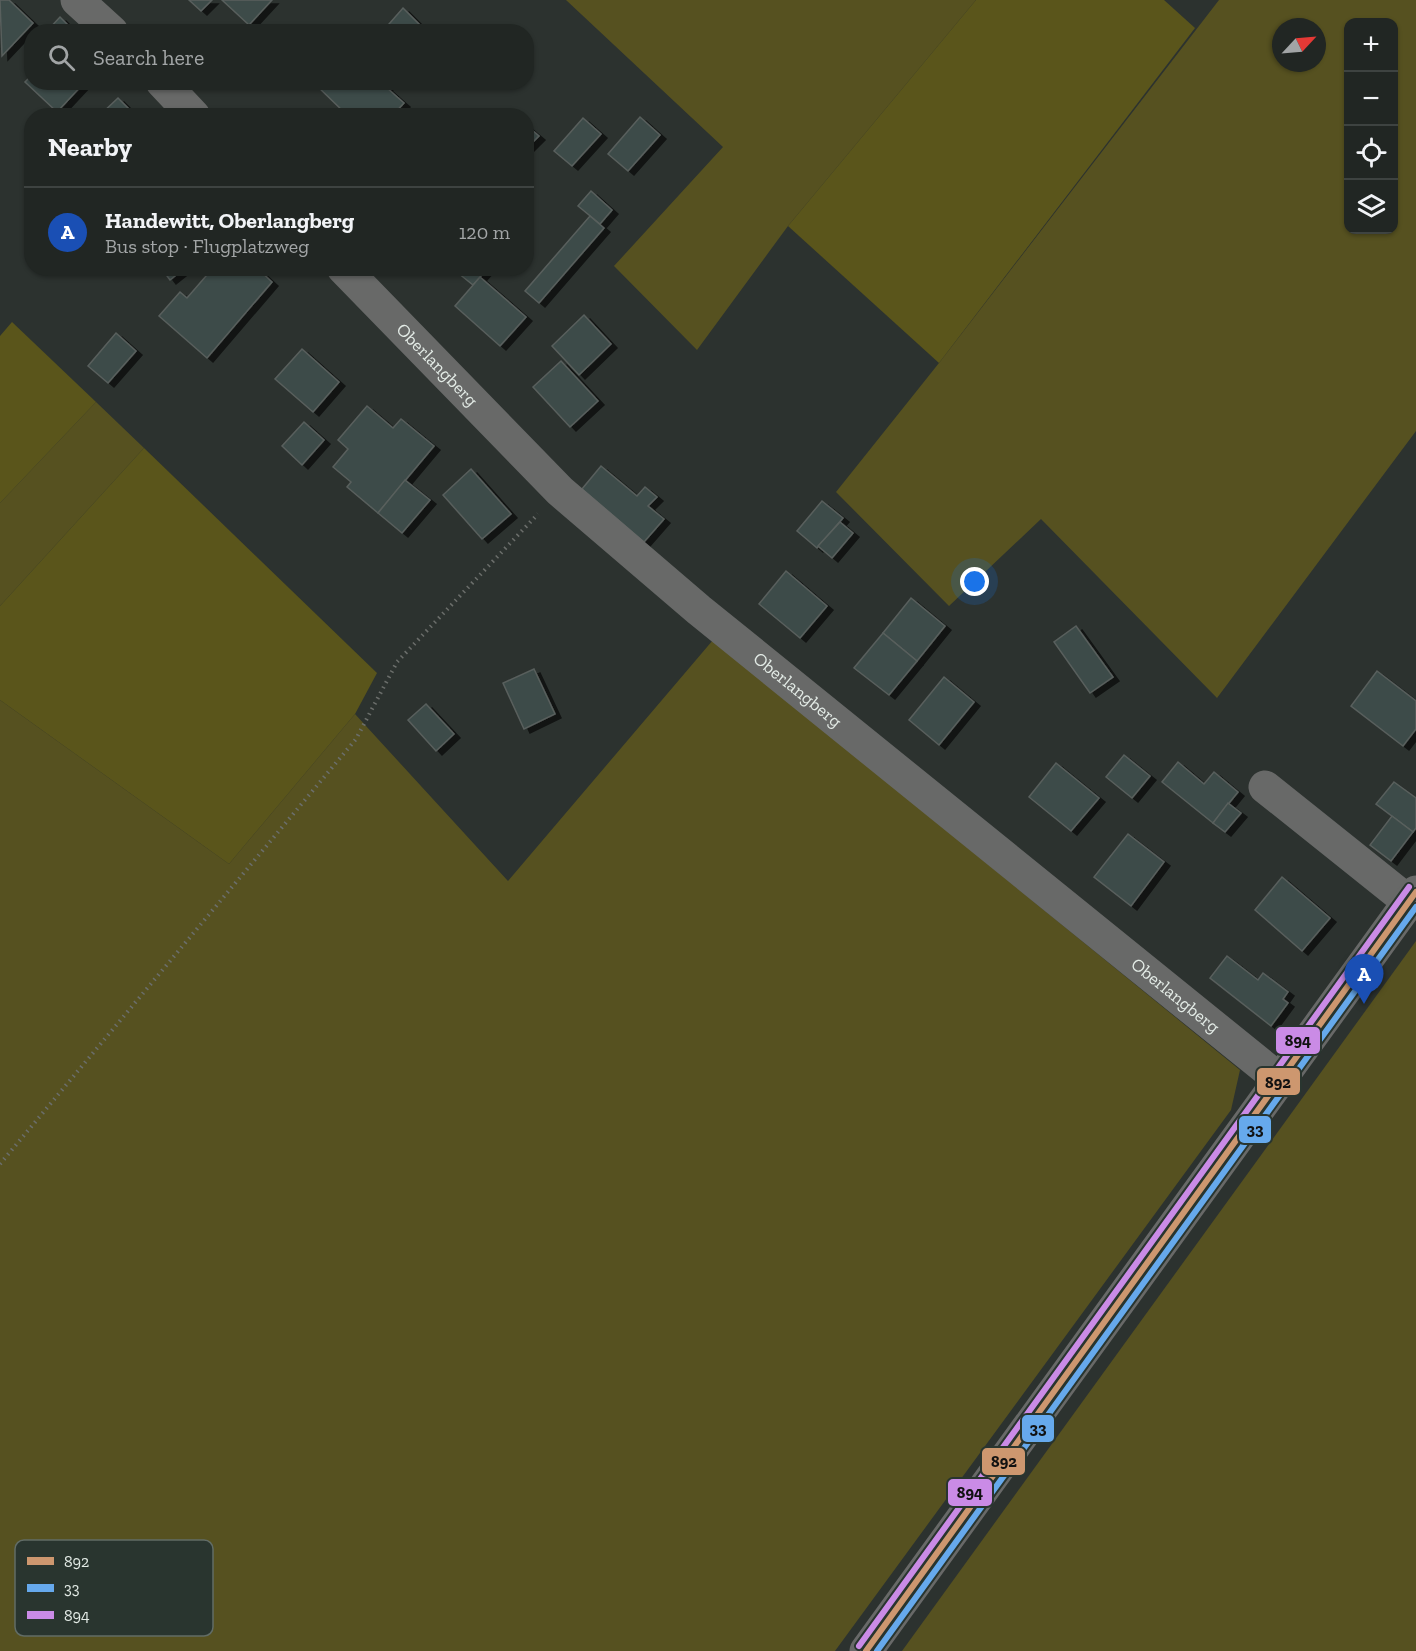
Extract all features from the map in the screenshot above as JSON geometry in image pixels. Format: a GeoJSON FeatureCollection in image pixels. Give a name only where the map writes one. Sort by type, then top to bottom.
{"type":"FeatureCollection","features":[{"type":"Feature","properties":{"kind":"street"},"geometry":{"type":"LineString","coordinates":[[77,0],[103,24]]}},
{"type":"Feature","properties":{"kind":"street"},"geometry":{"type":"LineString","coordinates":[[170,90],[186,108]]}},
{"type":"Feature","properties":{"kind":"street","name":"Oberlangberg"},"geometry":{"type":"LineString","coordinates":[[351,276],[560,491],[699,610],[1280,1080]]}},
{"type":"Feature","properties":{"kind":"street"},"geometry":{"type":"LineString","coordinates":[[866,1651],[1413,897],[1264,787]]}},
{"type":"Feature","properties":{"kind":"path"},"geometry":{"type":"LineString","coordinates":[[0,1164],[356,739],[398,662],[560,491]]}},
{"type":"Feature","properties":{"kind":"shaded area"},"geometry":{"type":"Polygon","coordinates":[[[566,0],[976,0],[788,226],[697,350],[614,266],[723,147],[566,0]]]}},
{"type":"Feature","properties":{"kind":"shaded area"},"geometry":{"type":"Polygon","coordinates":[[[976,0],[1164,0],[1195,28],[939,363],[788,226],[976,0]]]}},
{"type":"Feature","properties":{"kind":"shaded area"},"geometry":{"type":"Polygon","coordinates":[[[1219,0],[1416,0],[1416,431],[1217,698],[1041,519],[949,606],[836,492],[939,363],[1219,0]]]}},
{"type":"Feature","properties":{"kind":"shaded area"},"geometry":{"type":"Polygon","coordinates":[[[12,322],[96,402],[0,503],[0,336],[12,322]]]}},
{"type":"Feature","properties":{"kind":"shaded area"},"geometry":{"type":"Polygon","coordinates":[[[96,402],[144,448],[0,606],[0,503],[96,402]]]}},
{"type":"Feature","properties":{"kind":"shaded area"},"geometry":{"type":"Polygon","coordinates":[[[144,448],[377,673],[355,714],[229,864],[0,700],[0,606],[144,448]]]}},
{"type":"Feature","properties":{"kind":"shaded area"},"geometry":{"type":"Polygon","coordinates":[[[713,640],[1240,1070],[1231,1110],[835,1651],[0,1651],[0,700],[229,864],[355,714],[508,881],[713,640]]]}},
{"type":"Feature","properties":{"kind":"shaded area"},"geometry":{"type":"Polygon","coordinates":[[[1416,941],[1416,1651],[902,1651],[1416,941]]]}},
{"type":"Feature","properties":{"kind":"building"},"geometry":{"type":"Polygon","coordinates":[[[0,0],[9,0],[33,23],[24,24],[24,33],[2,56],[0,0]]]}},
{"type":"Feature","properties":{"kind":"building"},"geometry":{"type":"Polygon","coordinates":[[[189,0],[212,0],[201,11],[189,0]]]}},
{"type":"Feature","properties":{"kind":"building"},"geometry":{"type":"Polygon","coordinates":[[[222,0],[272,0],[248,24],[222,0]]]}},
{"type":"Feature","properties":{"kind":"building"},"geometry":{"type":"Polygon","coordinates":[[[403,8],[419,24],[389,24],[403,8]]]}},
{"type":"Feature","properties":{"kind":"building"},"geometry":{"type":"Polygon","coordinates":[[[60,17],[67,24],[53,24],[60,17]]]}},
{"type":"Feature","properties":{"kind":"building"},"geometry":{"type":"Polygon","coordinates":[[[34,90],[78,90],[61,108],[53,108],[34,90]]]}},
{"type":"Feature","properties":{"kind":"building"},"geometry":{"type":"Polygon","coordinates":[[[321,90],[389,90],[404,103],[399,108],[340,108],[321,90]]]}},
{"type":"Feature","properties":{"kind":"building"},"geometry":{"type":"Polygon","coordinates":[[[118,98],[128,108],[107,108],[118,98]]]}},
{"type":"Feature","properties":{"kind":"building"},"geometry":{"type":"Polygon","coordinates":[[[640,117],[660,135],[628,171],[608,154],[640,117]]]}},
{"type":"Feature","properties":{"kind":"building"},"geometry":{"type":"Polygon","coordinates":[[[583,118],[601,134],[572,166],[554,151],[583,118]]]}},
{"type":"Feature","properties":{"kind":"building"},"geometry":{"type":"Polygon","coordinates":[[[534,132],[539,136],[534,141],[534,132]]]}},
{"type":"Feature","properties":{"kind":"building"},"geometry":{"type":"Polygon","coordinates":[[[591,191],[612,210],[600,224],[578,206],[591,191]]]}},
{"type":"Feature","properties":{"kind":"building"},"geometry":{"type":"Polygon","coordinates":[[[590,216],[604,228],[539,303],[525,291],[590,216]]]}},
{"type":"Feature","properties":{"kind":"building"},"geometry":{"type":"Polygon","coordinates":[[[206,276],[266,276],[272,282],[207,358],[159,316],[180,292],[187,298],[206,276]]]}},
{"type":"Feature","properties":{"kind":"building"},"geometry":{"type":"Polygon","coordinates":[[[462,276],[481,276],[473,285],[462,276]]]}},
{"type":"Feature","properties":{"kind":"building"},"geometry":{"type":"Polygon","coordinates":[[[480,277],[526,317],[500,346],[455,306],[480,277]]]}},
{"type":"Feature","properties":{"kind":"building"},"geometry":{"type":"Polygon","coordinates":[[[584,315],[611,344],[579,375],[552,346],[584,315]]]}},
{"type":"Feature","properties":{"kind":"building"},"geometry":{"type":"Polygon","coordinates":[[[116,333],[136,351],[108,383],[88,366],[116,333]]]}},
{"type":"Feature","properties":{"kind":"building"},"geometry":{"type":"Polygon","coordinates":[[[302,349],[339,382],[313,412],[275,379],[302,349]]]}},
{"type":"Feature","properties":{"kind":"building"},"geometry":{"type":"Polygon","coordinates":[[[561,361],[598,401],[570,427],[533,387],[561,361]]]}},
{"type":"Feature","properties":{"kind":"building"},"geometry":{"type":"Polygon","coordinates":[[[367,406],[393,428],[401,419],[434,446],[378,513],[347,487],[351,482],[333,467],[348,449],[338,440],[367,406]]]}},
{"type":"Feature","properties":{"kind":"building"},"geometry":{"type":"Polygon","coordinates":[[[304,422],[324,440],[302,465],[282,446],[304,422]]]}},
{"type":"Feature","properties":{"kind":"building"},"geometry":{"type":"Polygon","coordinates":[[[601,466],[637,496],[645,487],[657,497],[648,506],[664,519],[644,542],[582,489],[601,466]]]}},
{"type":"Feature","properties":{"kind":"building"},"geometry":{"type":"Polygon","coordinates":[[[471,469],[511,514],[482,539],[443,495],[471,469]]]}},
{"type":"Feature","properties":{"kind":"building"},"geometry":{"type":"Polygon","coordinates":[[[405,480],[430,500],[402,533],[378,513],[405,480]]]}},
{"type":"Feature","properties":{"kind":"building"},"geometry":{"type":"Polygon","coordinates":[[[822,501],[843,518],[817,548],[797,531],[822,501]]]}},
{"type":"Feature","properties":{"kind":"building"},"geometry":{"type":"Polygon","coordinates":[[[840,522],[853,533],[832,558],[818,546],[840,522]]]}},
{"type":"Feature","properties":{"kind":"building"},"geometry":{"type":"Polygon","coordinates":[[[786,571],[827,606],[800,638],[759,604],[786,571]]]}},
{"type":"Feature","properties":{"kind":"building"},"geometry":{"type":"Polygon","coordinates":[[[911,598],[945,626],[917,661],[883,633],[911,598]]]}},
{"type":"Feature","properties":{"kind":"building"},"geometry":{"type":"Polygon","coordinates":[[[1076,626],[1113,677],[1090,693],[1054,642],[1076,626]]]}},
{"type":"Feature","properties":{"kind":"building"},"geometry":{"type":"Polygon","coordinates":[[[883,633],[917,661],[889,695],[854,668],[883,633]]]}},
{"type":"Feature","properties":{"kind":"building"},"geometry":{"type":"Polygon","coordinates":[[[534,669],[555,714],[524,729],[503,683],[534,669]]]}},
{"type":"Feature","properties":{"kind":"building"},"geometry":{"type":"Polygon","coordinates":[[[1377,671],[1416,701],[1416,729],[1403,746],[1351,706],[1377,671]]]}},
{"type":"Feature","properties":{"kind":"building"},"geometry":{"type":"Polygon","coordinates":[[[944,677],[974,702],[939,745],[909,720],[944,677]]]}},
{"type":"Feature","properties":{"kind":"building"},"geometry":{"type":"Polygon","coordinates":[[[426,704],[454,734],[436,751],[408,720],[426,704]]]}},
{"type":"Feature","properties":{"kind":"building"},"geometry":{"type":"Polygon","coordinates":[[[1124,755],[1150,776],[1132,798],[1106,777],[1124,755]]]}},
{"type":"Feature","properties":{"kind":"building"},"geometry":{"type":"Polygon","coordinates":[[[1178,762],[1204,784],[1214,772],[1238,792],[1213,823],[1162,782],[1178,762]]]}},
{"type":"Feature","properties":{"kind":"building"},"geometry":{"type":"Polygon","coordinates":[[[1056,763],[1099,798],[1071,831],[1029,797],[1056,763]]]}},
{"type":"Feature","properties":{"kind":"building"},"geometry":{"type":"Polygon","coordinates":[[[1394,782],[1416,798],[1416,828],[1413,832],[1376,804],[1394,782]]]}},
{"type":"Feature","properties":{"kind":"building"},"geometry":{"type":"Polygon","coordinates":[[[1228,803],[1241,813],[1225,832],[1213,823],[1228,803]]]}},
{"type":"Feature","properties":{"kind":"building"},"geometry":{"type":"Polygon","coordinates":[[[1392,816],[1413,832],[1391,861],[1370,845],[1392,816]]]}},
{"type":"Feature","properties":{"kind":"building"},"geometry":{"type":"Polygon","coordinates":[[[1128,834],[1164,862],[1131,906],[1094,877],[1128,834]]]}},
{"type":"Feature","properties":{"kind":"building"},"geometry":{"type":"Polygon","coordinates":[[[1282,877],[1330,918],[1302,951],[1255,910],[1282,877]]]}},
{"type":"Feature","properties":{"kind":"building"},"geometry":{"type":"Polygon","coordinates":[[[1227,956],[1258,980],[1263,973],[1288,992],[1283,999],[1288,1003],[1271,1026],[1210,978],[1227,956]]]}},
{"type":"Feature","properties":{"kind":"transit line","name":"894"},"geometry":{"type":"LineString","coordinates":[[859,1646],[1409,887]]}},
{"type":"Feature","properties":{"kind":"transit line","name":"892"},"geometry":{"type":"LineString","coordinates":[[866,1651],[1416,892]]}},
{"type":"Feature","properties":{"kind":"transit line","name":"33"},"geometry":{"type":"LineString","coordinates":[[877,1651],[1416,907]]}},
{"type":"Feature","properties":{"kind":"place","name":"Handewitt, Oberlangberg"},"geometry":{"type":"Point","coordinates":[1364,1004]}}]}
